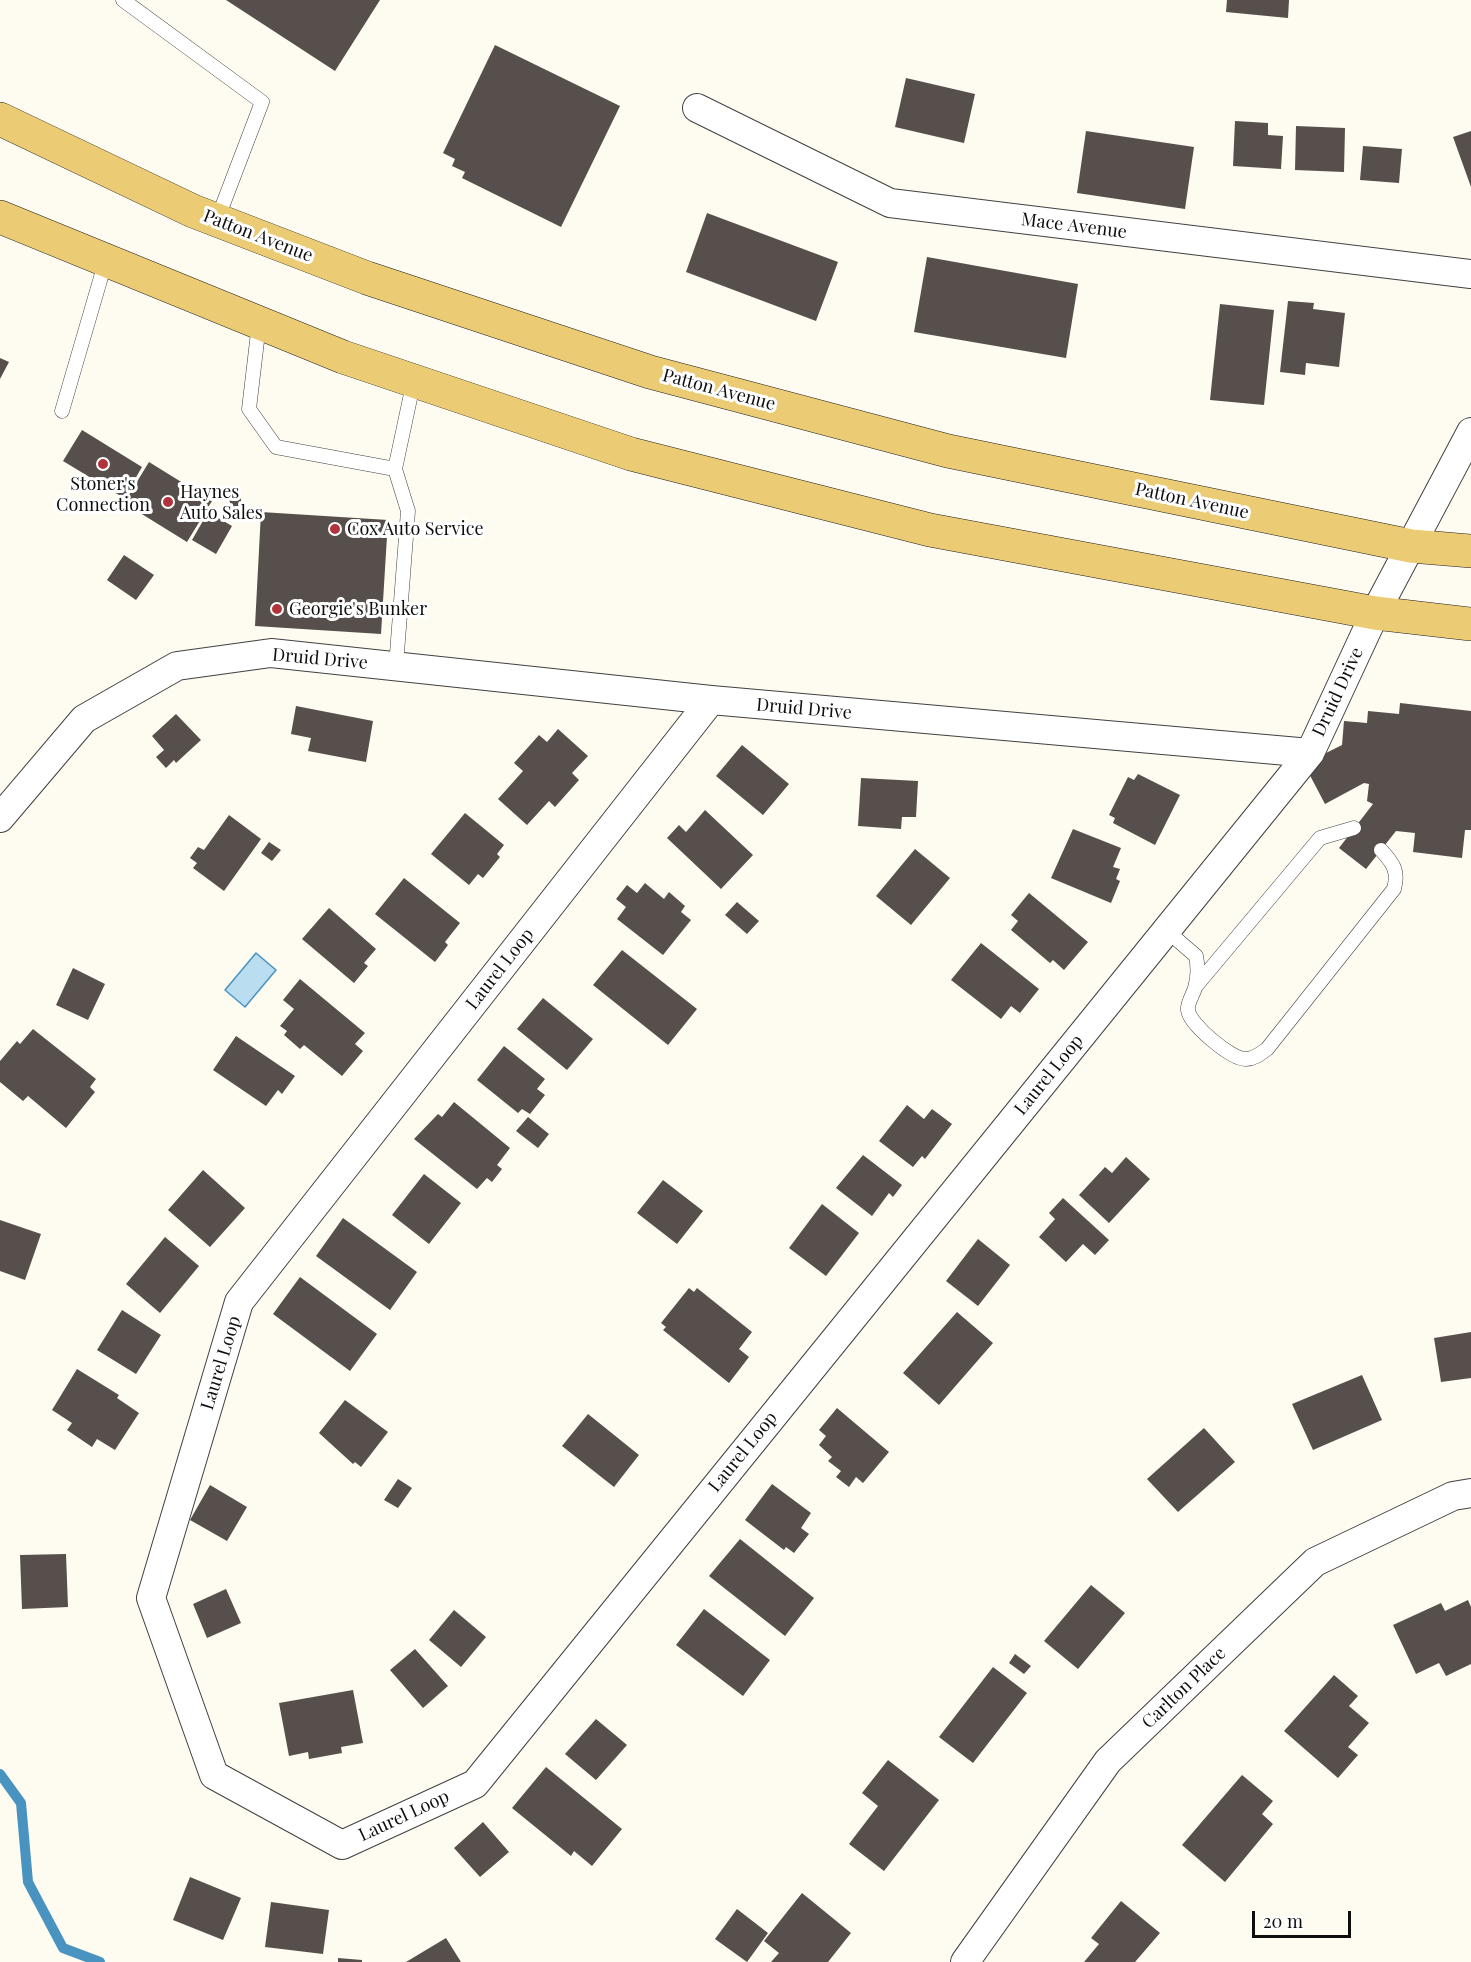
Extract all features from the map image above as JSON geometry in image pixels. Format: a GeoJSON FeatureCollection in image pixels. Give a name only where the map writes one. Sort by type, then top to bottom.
{"type":"FeatureCollection","features":[{"type":"Feature","properties":{"kind":"main road","name":"Patton Avenue"},"geometry":{"type":"LineString","coordinates":[[0,119],[217,220],[367,278],[650,372],[948,450],[1411,546],[1471,551]]}},
{"type":"Feature","properties":{"kind":"main road"},"geometry":{"type":"LineString","coordinates":[[0,217],[259,324],[631,454],[930,530],[1375,613],[1471,624]]}},
{"type":"Feature","properties":{"kind":"street","name":"Mace Avenue"},"geometry":{"type":"LineString","coordinates":[[697,108],[890,203],[1471,274]]}},
{"type":"Feature","properties":{"kind":"street","name":"Druid Drive"},"geometry":{"type":"LineString","coordinates":[[0,818],[84,719],[177,666],[271,652],[711,700],[1310,753],[1375,613],[1471,432]]}},
{"type":"Feature","properties":{"kind":"street","name":"Laurel Loop"},"geometry":{"type":"LineString","coordinates":[[711,700],[239,1302],[151,1598],[214,1775],[342,1845],[475,1784],[1310,753]]}},
{"type":"Feature","properties":{"kind":"street","name":"Carlton Place"},"geometry":{"type":"LineString","coordinates":[[965,1962],[1108,1761],[1315,1562],[1453,1496],[1471,1493]]}},
{"type":"Feature","properties":{"kind":"lane"},"geometry":{"type":"LineString","coordinates":[[123,0],[262,102],[217,220]]}},
{"type":"Feature","properties":{"kind":"lane"},"geometry":{"type":"LineString","coordinates":[[62,411],[106,260]]}},
{"type":"Feature","properties":{"kind":"lane"},"geometry":{"type":"LineString","coordinates":[[259,324],[249,409],[276,447],[395,469]]}},
{"type":"Feature","properties":{"kind":"lane"},"geometry":{"type":"LineString","coordinates":[[396,666],[408,512],[395,469],[414,380]]}},
{"type":"Feature","properties":{"kind":"lane"},"geometry":{"type":"LineString","coordinates":[[1195,987],[1320,838],[1354,828]]}},
{"type":"Feature","properties":{"kind":"lane"},"geometry":{"type":"LineString","coordinates":[[1166,930],[1196,956],[1195,987],[1187,1008],[1198,1028],[1228,1052],[1244,1060],[1254,1058],[1266,1049],[1394,889],[1397,877],[1393,862],[1381,850]]}},
{"type":"Feature","properties":{"kind":"water"},"geometry":{"type":"Polygon","coordinates":[[[256,953],[276,970],[245,1007],[225,990],[256,953]]]}},
{"type":"Feature","properties":{"kind":"building"},"geometry":{"type":"Polygon","coordinates":[[[226,0],[380,0],[335,71],[226,0]]]}},
{"type":"Feature","properties":{"kind":"building"},"geometry":{"type":"Polygon","coordinates":[[[1227,0],[1289,0],[1288,18],[1226,12],[1227,0]]]}},
{"type":"Feature","properties":{"kind":"building"},"geometry":{"type":"Polygon","coordinates":[[[495,45],[620,106],[561,227],[462,178],[465,172],[452,166],[455,159],[443,153],[495,45]]]}},
{"type":"Feature","properties":{"kind":"building"},"geometry":{"type":"Polygon","coordinates":[[[906,78],[975,94],[964,143],[895,127],[906,78]]]}},
{"type":"Feature","properties":{"kind":"building"},"geometry":{"type":"Polygon","coordinates":[[[1235,121],[1268,123],[1268,135],[1283,136],[1281,169],[1233,166],[1235,121]]]}},
{"type":"Feature","properties":{"kind":"building"},"geometry":{"type":"Polygon","coordinates":[[[1296,126],[1345,128],[1344,172],[1295,170],[1296,126]]]}},
{"type":"Feature","properties":{"kind":"building"},"geometry":{"type":"Polygon","coordinates":[[[1086,131],[1194,147],[1185,209],[1077,193],[1086,131]]]}},
{"type":"Feature","properties":{"kind":"building"},"geometry":{"type":"Polygon","coordinates":[[[1471,131],[1471,187],[1453,137],[1471,131]]]}},
{"type":"Feature","properties":{"kind":"building"},"geometry":{"type":"Polygon","coordinates":[[[1363,146],[1402,149],[1399,183],[1360,180],[1363,146]]]}},
{"type":"Feature","properties":{"kind":"building"},"geometry":{"type":"Polygon","coordinates":[[[707,213],[838,262],[816,321],[686,272],[707,213]]]}},
{"type":"Feature","properties":{"kind":"building"},"geometry":{"type":"Polygon","coordinates":[[[927,257],[1078,284],[1066,358],[914,332],[927,257]]]}},
{"type":"Feature","properties":{"kind":"building"},"geometry":{"type":"Polygon","coordinates":[[[1288,301],[1314,303],[1313,309],[1345,313],[1339,367],[1306,363],[1305,375],[1280,372],[1288,301]]]}},
{"type":"Feature","properties":{"kind":"building"},"geometry":{"type":"Polygon","coordinates":[[[1220,304],[1274,310],[1264,405],[1210,400],[1220,304]]]}},
{"type":"Feature","properties":{"kind":"building"},"geometry":{"type":"Polygon","coordinates":[[[0,358],[9,362],[0,379],[0,358]]]}},
{"type":"Feature","properties":{"kind":"building","name":"Stoner's Connection"},"geometry":{"type":"Polygon","coordinates":[[[82,430],[142,467],[124,498],[63,461],[82,430]]]}},
{"type":"Feature","properties":{"kind":"building","name":"Haynes Auto Sales"},"geometry":{"type":"Polygon","coordinates":[[[149,462],[212,501],[187,542],[124,503],[149,462]]]}},
{"type":"Feature","properties":{"kind":"building"},"geometry":{"type":"Polygon","coordinates":[[[238,485],[242,505],[231,508],[227,488],[238,485]]]}},
{"type":"Feature","properties":{"kind":"building"},"geometry":{"type":"Polygon","coordinates":[[[208,512],[232,526],[216,554],[192,540],[208,512]]]}},
{"type":"Feature","properties":{"kind":"building"},"geometry":{"type":"Polygon","coordinates":[[[261,512],[388,520],[381,634],[255,626],[261,512]]]}},
{"type":"Feature","properties":{"kind":"building"},"geometry":{"type":"Polygon","coordinates":[[[124,555],[154,575],[136,600],[107,580],[124,555]]]}},
{"type":"Feature","properties":{"kind":"building"},"geometry":{"type":"Polygon","coordinates":[[[1400,703],[1471,711],[1471,830],[1465,830],[1462,858],[1413,852],[1415,833],[1396,831],[1366,869],[1339,848],[1373,804],[1367,801],[1369,784],[1364,783],[1325,804],[1304,764],[1342,745],[1344,721],[1367,723],[1368,711],[1399,714],[1400,703]]]}},
{"type":"Feature","properties":{"kind":"building"},"geometry":{"type":"Polygon","coordinates":[[[296,706],[373,721],[366,762],[308,751],[311,738],[291,734],[296,706]]]}},
{"type":"Feature","properties":{"kind":"building"},"geometry":{"type":"Polygon","coordinates":[[[176,714],[201,740],[176,763],[174,760],[166,768],[156,757],[164,750],[152,736],[176,714]]]}},
{"type":"Feature","properties":{"kind":"building"},"geometry":{"type":"Polygon","coordinates":[[[558,729],[588,756],[572,773],[579,780],[555,807],[549,801],[527,825],[498,799],[523,771],[514,763],[539,735],[547,742],[558,729]]]}},
{"type":"Feature","properties":{"kind":"building"},"geometry":{"type":"Polygon","coordinates":[[[742,745],[789,784],[763,815],[716,776],[742,745]]]}},
{"type":"Feature","properties":{"kind":"building"},"geometry":{"type":"Polygon","coordinates":[[[1138,774],[1180,795],[1155,845],[1113,823],[1115,818],[1109,815],[1128,777],[1134,780],[1138,774]]]}},
{"type":"Feature","properties":{"kind":"building"},"geometry":{"type":"Polygon","coordinates":[[[861,778],[918,781],[916,817],[902,817],[901,829],[858,826],[861,778]]]}},
{"type":"Feature","properties":{"kind":"building"},"geometry":{"type":"Polygon","coordinates":[[[705,810],[753,855],[721,889],[667,838],[679,825],[686,832],[705,810]]]}},
{"type":"Feature","properties":{"kind":"building"},"geometry":{"type":"Polygon","coordinates":[[[465,813],[504,845],[497,854],[500,857],[483,878],[478,874],[469,885],[431,854],[465,813]]]}},
{"type":"Feature","properties":{"kind":"building"},"geometry":{"type":"Polygon","coordinates":[[[229,815],[261,839],[224,891],[193,868],[197,863],[190,858],[198,847],[204,850],[229,815]]]}},
{"type":"Feature","properties":{"kind":"building"},"geometry":{"type":"Polygon","coordinates":[[[1073,829],[1121,848],[1113,867],[1120,869],[1116,879],[1120,881],[1111,903],[1051,878],[1073,829]]]}},
{"type":"Feature","properties":{"kind":"building"},"geometry":{"type":"Polygon","coordinates":[[[269,842],[281,850],[272,861],[261,853],[269,842]]]}},
{"type":"Feature","properties":{"kind":"building"},"geometry":{"type":"Polygon","coordinates":[[[915,849],[950,878],[911,925],[876,896],[915,849]]]}},
{"type":"Feature","properties":{"kind":"building"},"geometry":{"type":"Polygon","coordinates":[[[404,878],[460,923],[445,942],[448,945],[435,962],[375,914],[404,878]]]}},
{"type":"Feature","properties":{"kind":"building"},"geometry":{"type":"Polygon","coordinates":[[[645,883],[664,899],[669,892],[685,906],[681,912],[691,920],[663,955],[617,919],[626,907],[616,899],[627,885],[637,893],[645,883]]]}},
{"type":"Feature","properties":{"kind":"building"},"geometry":{"type":"Polygon","coordinates":[[[1029,893],[1088,942],[1064,970],[1053,960],[1050,963],[1011,930],[1018,921],[1011,915],[1029,893]]]}},
{"type":"Feature","properties":{"kind":"building"},"geometry":{"type":"Polygon","coordinates":[[[737,902],[759,921],[747,934],[725,915],[737,902]]]}},
{"type":"Feature","properties":{"kind":"building"},"geometry":{"type":"Polygon","coordinates":[[[329,908],[376,949],[364,963],[368,966],[354,983],[302,939],[329,908]]]}},
{"type":"Feature","properties":{"kind":"building"},"geometry":{"type":"Polygon","coordinates":[[[981,943],[1039,989],[1020,1013],[1011,1006],[1001,1019],[951,980],[981,943]]]}},
{"type":"Feature","properties":{"kind":"building"},"geometry":{"type":"Polygon","coordinates":[[[622,950],[697,1009],[668,1045],[593,985],[622,950]]]}},
{"type":"Feature","properties":{"kind":"building"},"geometry":{"type":"Polygon","coordinates":[[[73,968],[105,984],[88,1020],[56,1005],[73,968]]]}},
{"type":"Feature","properties":{"kind":"building"},"geometry":{"type":"Polygon","coordinates":[[[300,979],[365,1033],[355,1044],[363,1051],[342,1076],[304,1045],[300,1049],[284,1035],[287,1031],[280,1026],[294,1009],[283,1000],[300,979]]]}},
{"type":"Feature","properties":{"kind":"building"},"geometry":{"type":"Polygon","coordinates":[[[543,998],[593,1039],[567,1070],[517,1029],[543,998]]]}},
{"type":"Feature","properties":{"kind":"building"},"geometry":{"type":"Polygon","coordinates":[[[33,1029],[96,1079],[90,1087],[95,1092],[66,1128],[28,1096],[23,1101],[0,1082],[0,1061],[17,1041],[20,1044],[33,1029]]]}},
{"type":"Feature","properties":{"kind":"building"},"geometry":{"type":"Polygon","coordinates":[[[236,1036],[295,1076],[282,1094],[278,1090],[266,1106],[213,1070],[236,1036]]]}},
{"type":"Feature","properties":{"kind":"building"},"geometry":{"type":"Polygon","coordinates":[[[504,1046],[545,1079],[537,1089],[545,1095],[530,1114],[522,1109],[518,1113],[477,1080],[504,1046]]]}},
{"type":"Feature","properties":{"kind":"building"},"geometry":{"type":"Polygon","coordinates":[[[454,1102],[510,1148],[497,1165],[502,1169],[492,1182],[487,1178],[477,1189],[414,1139],[438,1114],[442,1117],[454,1102]]]}},
{"type":"Feature","properties":{"kind":"building"},"geometry":{"type":"Polygon","coordinates":[[[907,1105],[924,1119],[932,1109],[952,1124],[925,1159],[922,1156],[913,1167],[879,1141],[907,1105]]]}},
{"type":"Feature","properties":{"kind":"building"},"geometry":{"type":"Polygon","coordinates":[[[528,1117],[549,1134],[538,1148],[516,1131],[528,1117]]]}},
{"type":"Feature","properties":{"kind":"building"},"geometry":{"type":"Polygon","coordinates":[[[863,1155],[902,1185],[893,1197],[889,1193],[872,1216],[836,1188],[863,1155]]]}},
{"type":"Feature","properties":{"kind":"building"},"geometry":{"type":"Polygon","coordinates":[[[1126,1157],[1150,1179],[1109,1223],[1079,1195],[1105,1167],[1112,1173],[1126,1157]]]}},
{"type":"Feature","properties":{"kind":"building"},"geometry":{"type":"Polygon","coordinates":[[[203,1170],[245,1208],[210,1247],[168,1210],[203,1170]]]}},
{"type":"Feature","properties":{"kind":"building"},"geometry":{"type":"Polygon","coordinates":[[[424,1174],[461,1203],[429,1244],[392,1215],[424,1174]]]}},
{"type":"Feature","properties":{"kind":"building"},"geometry":{"type":"Polygon","coordinates":[[[663,1180],[703,1211],[677,1244],[637,1213],[663,1180]]]}},
{"type":"Feature","properties":{"kind":"building"},"geometry":{"type":"Polygon","coordinates":[[[1063,1198],[1109,1240],[1095,1255],[1083,1244],[1066,1262],[1039,1237],[1055,1219],[1049,1213],[1063,1198]]]}},
{"type":"Feature","properties":{"kind":"building"},"geometry":{"type":"Polygon","coordinates":[[[822,1204],[859,1233],[826,1276],[789,1248],[822,1204]]]}},
{"type":"Feature","properties":{"kind":"building"},"geometry":{"type":"Polygon","coordinates":[[[343,1218],[417,1272],[390,1310],[316,1256],[343,1218]]]}},
{"type":"Feature","properties":{"kind":"building"},"geometry":{"type":"Polygon","coordinates":[[[0,1220],[41,1234],[25,1280],[0,1271],[0,1220]]]}},
{"type":"Feature","properties":{"kind":"building"},"geometry":{"type":"Polygon","coordinates":[[[165,1237],[199,1266],[160,1313],[126,1284],[165,1237]]]}},
{"type":"Feature","properties":{"kind":"building"},"geometry":{"type":"Polygon","coordinates":[[[978,1239],[1010,1265],[978,1306],[946,1281],[978,1239]]]}},
{"type":"Feature","properties":{"kind":"building"},"geometry":{"type":"Polygon","coordinates":[[[300,1277],[377,1334],[350,1371],[273,1314],[300,1277]]]}},
{"type":"Feature","properties":{"kind":"building"},"geometry":{"type":"Polygon","coordinates":[[[689,1288],[694,1292],[697,1288],[752,1332],[739,1349],[749,1357],[729,1383],[663,1330],[666,1327],[661,1323],[689,1288]]]}},
{"type":"Feature","properties":{"kind":"building"},"geometry":{"type":"Polygon","coordinates":[[[122,1310],[161,1335],[136,1374],[97,1350],[122,1310]]]}},
{"type":"Feature","properties":{"kind":"building"},"geometry":{"type":"Polygon","coordinates":[[[957,1312],[993,1343],[939,1405],[903,1373],[957,1312]]]}},
{"type":"Feature","properties":{"kind":"building"},"geometry":{"type":"Polygon","coordinates":[[[1471,1332],[1471,1378],[1441,1382],[1434,1338],[1471,1332]]]}},
{"type":"Feature","properties":{"kind":"building"},"geometry":{"type":"Polygon","coordinates":[[[77,1369],[119,1395],[117,1398],[139,1413],[115,1450],[97,1439],[92,1447],[67,1430],[72,1423],[52,1410],[77,1369]]]}},
{"type":"Feature","properties":{"kind":"building"},"geometry":{"type":"Polygon","coordinates":[[[1362,1375],[1382,1420],[1313,1450],[1292,1404],[1362,1375]]]}},
{"type":"Feature","properties":{"kind":"building"},"geometry":{"type":"Polygon","coordinates":[[[345,1400],[388,1432],[361,1467],[355,1462],[353,1464],[319,1433],[345,1400]]]}},
{"type":"Feature","properties":{"kind":"building"},"geometry":{"type":"Polygon","coordinates":[[[837,1408],[889,1452],[863,1483],[856,1477],[849,1487],[836,1477],[841,1471],[828,1461],[832,1457],[819,1445],[826,1436],[819,1430],[837,1408]]]}},
{"type":"Feature","properties":{"kind":"building"},"geometry":{"type":"Polygon","coordinates":[[[588,1414],[639,1455],[614,1487],[562,1446],[588,1414]]]}},
{"type":"Feature","properties":{"kind":"building"},"geometry":{"type":"Polygon","coordinates":[[[1204,1428],[1235,1462],[1178,1512],[1147,1479],[1204,1428]]]}},
{"type":"Feature","properties":{"kind":"building"},"geometry":{"type":"Polygon","coordinates":[[[398,1479],[412,1488],[398,1508],[384,1500],[398,1479]]]}},
{"type":"Feature","properties":{"kind":"building"},"geometry":{"type":"Polygon","coordinates":[[[772,1484],[811,1513],[801,1528],[809,1534],[794,1553],[786,1547],[784,1550],[745,1520],[772,1484]]]}},
{"type":"Feature","properties":{"kind":"building"},"geometry":{"type":"Polygon","coordinates":[[[210,1485],[247,1507],[227,1541],[190,1520],[210,1485]]]}},
{"type":"Feature","properties":{"kind":"building"},"geometry":{"type":"Polygon","coordinates":[[[740,1539],[814,1598],[785,1636],[709,1576],[740,1539]]]}},
{"type":"Feature","properties":{"kind":"building"},"geometry":{"type":"Polygon","coordinates":[[[66,1554],[68,1607],[22,1609],[20,1555],[66,1554]]]}},
{"type":"Feature","properties":{"kind":"building"},"geometry":{"type":"Polygon","coordinates":[[[1091,1585],[1125,1613],[1078,1669],[1044,1641],[1091,1585]]]}},
{"type":"Feature","properties":{"kind":"building"},"geometry":{"type":"Polygon","coordinates":[[[226,1589],[241,1623],[207,1638],[193,1604],[226,1589]]]}},
{"type":"Feature","properties":{"kind":"building"},"geometry":{"type":"Polygon","coordinates":[[[1468,1600],[1471,1607],[1471,1664],[1446,1676],[1439,1663],[1416,1674],[1393,1625],[1441,1603],[1445,1611],[1468,1600]]]}},
{"type":"Feature","properties":{"kind":"building"},"geometry":{"type":"Polygon","coordinates":[[[704,1609],[770,1660],[743,1696],[676,1645],[704,1609]]]}},
{"type":"Feature","properties":{"kind":"building"},"geometry":{"type":"Polygon","coordinates":[[[454,1610],[486,1637],[461,1667],[429,1640],[454,1610]]]}},
{"type":"Feature","properties":{"kind":"building"},"geometry":{"type":"Polygon","coordinates":[[[415,1649],[448,1686],[423,1708],[390,1670],[415,1649]]]}},
{"type":"Feature","properties":{"kind":"building"},"geometry":{"type":"Polygon","coordinates":[[[1015,1654],[1031,1666],[1024,1674],[1009,1663],[1015,1654]]]}},
{"type":"Feature","properties":{"kind":"building"},"geometry":{"type":"Polygon","coordinates":[[[993,1667],[1027,1693],[973,1763],[939,1737],[993,1667]]]}},
{"type":"Feature","properties":{"kind":"building"},"geometry":{"type":"Polygon","coordinates":[[[1334,1675],[1358,1696],[1349,1706],[1369,1723],[1348,1747],[1358,1755],[1338,1778],[1284,1731],[1334,1675]]]}},
{"type":"Feature","properties":{"kind":"building"},"geometry":{"type":"Polygon","coordinates":[[[353,1690],[363,1743],[341,1747],[342,1753],[309,1759],[308,1752],[289,1756],[279,1703],[353,1690]]]}},
{"type":"Feature","properties":{"kind":"building"},"geometry":{"type":"Polygon","coordinates":[[[596,1719],[627,1745],[596,1780],[565,1754],[596,1719]]]}},
{"type":"Feature","properties":{"kind":"building"},"geometry":{"type":"Polygon","coordinates":[[[888,1760],[939,1800],[884,1871],[849,1844],[878,1806],[862,1793],[888,1760]]]}},
{"type":"Feature","properties":{"kind":"building"},"geometry":{"type":"Polygon","coordinates":[[[546,1767],[622,1829],[592,1866],[574,1851],[571,1856],[512,1808],[546,1767]]]}},
{"type":"Feature","properties":{"kind":"building"},"geometry":{"type":"Polygon","coordinates":[[[1242,1775],[1273,1801],[1262,1814],[1273,1824],[1225,1882],[1182,1845],[1242,1775]]]}},
{"type":"Feature","properties":{"kind":"building"},"geometry":{"type":"Polygon","coordinates":[[[483,1822],[509,1852],[480,1877],[454,1848],[483,1822]]]}},
{"type":"Feature","properties":{"kind":"building"},"geometry":{"type":"Polygon","coordinates":[[[190,1877],[241,1898],[223,1940],[173,1920],[190,1877]]]}},
{"type":"Feature","properties":{"kind":"building"},"geometry":{"type":"Polygon","coordinates":[[[802,1893],[851,1933],[828,1962],[771,1962],[779,1953],[764,1941],[802,1893]]]}},
{"type":"Feature","properties":{"kind":"building"},"geometry":{"type":"Polygon","coordinates":[[[1121,1901],[1160,1933],[1135,1962],[1084,1962],[1099,1944],[1091,1938],[1121,1901]]]}},
{"type":"Feature","properties":{"kind":"building"},"geometry":{"type":"Polygon","coordinates":[[[271,1902],[329,1910],[323,1954],[265,1947],[271,1902]]]}},
{"type":"Feature","properties":{"kind":"building"},"geometry":{"type":"Polygon","coordinates":[[[737,1909],[768,1933],[747,1962],[715,1939],[737,1909]]]}},
{"type":"Feature","properties":{"kind":"building"},"geometry":{"type":"Polygon","coordinates":[[[446,1938],[461,1962],[406,1962],[446,1938]]]}},
{"type":"Feature","properties":{"kind":"building"},"geometry":{"type":"Polygon","coordinates":[[[338,1958],[362,1960],[362,1962],[338,1962],[338,1958]]]}},
{"type":"Feature","properties":{"kind":"waterway"},"geometry":{"type":"LineString","coordinates":[[0,1774],[21,1803],[28,1882],[63,1948],[100,1962]]}},
{"type":"Feature","properties":{"kind":"place","name":"Stoner's Connection"},"geometry":{"type":"Point","coordinates":[103,464]}},
{"type":"Feature","properties":{"kind":"place","name":"Haynes Auto Sales"},"geometry":{"type":"Point","coordinates":[168,502]}},
{"type":"Feature","properties":{"kind":"place","name":"Cox Auto Service"},"geometry":{"type":"Point","coordinates":[335,529]}},
{"type":"Feature","properties":{"kind":"place","name":"Georgie's Bunker"},"geometry":{"type":"Point","coordinates":[277,609]}}]}
